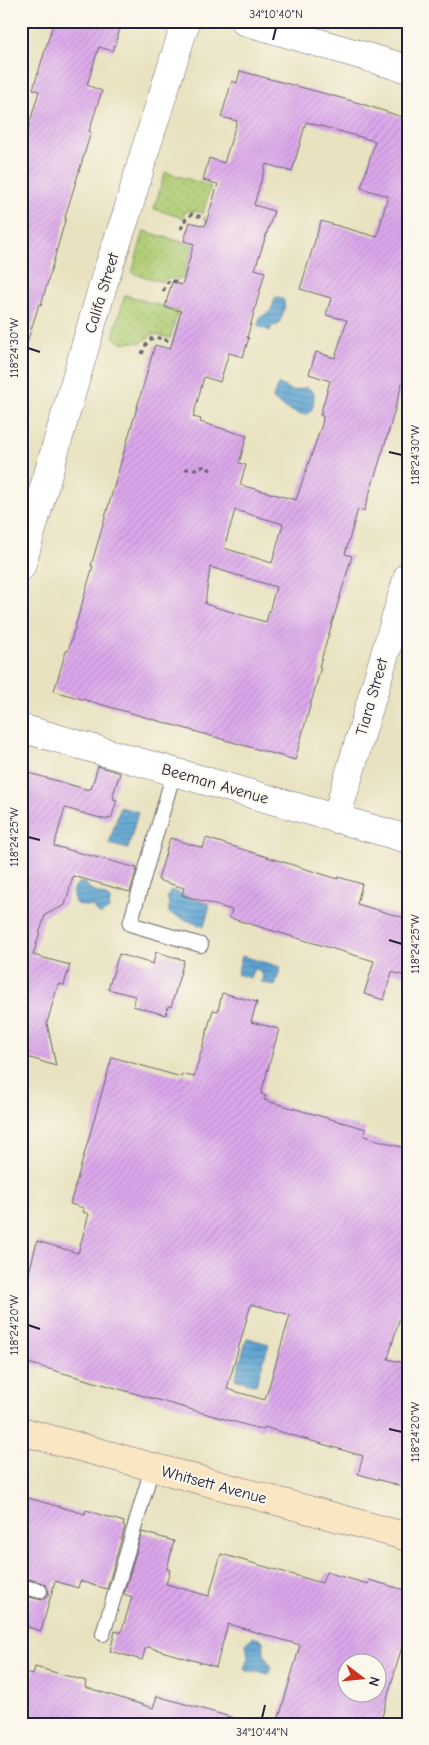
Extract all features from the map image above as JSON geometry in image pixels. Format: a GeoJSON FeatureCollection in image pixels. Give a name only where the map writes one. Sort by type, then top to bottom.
{"type":"FeatureCollection","features":[{"type":"Feature","properties":{"kind":"main road","name":"Whitsett Avenue"},"geometry":{"type":"LineString","coordinates":[[21,1431],[408,1537]]}},
{"type":"Feature","properties":{"kind":"street","name":"Califa Street"},"geometry":{"type":"LineString","coordinates":[[21,567],[106,275],[186,21]]}},
{"type":"Feature","properties":{"kind":"street"},"geometry":{"type":"LineString","coordinates":[[244,21],[408,70]]}},
{"type":"Feature","properties":{"kind":"street","name":"Tiara Street"},"geometry":{"type":"LineString","coordinates":[[336,819],[408,576]]}},
{"type":"Feature","properties":{"kind":"street","name":"Beeman Avenue"},"geometry":{"type":"LineString","coordinates":[[21,728],[408,839]]}},
{"type":"Feature","properties":{"kind":"lane"},"geometry":{"type":"LineString","coordinates":[[174,772],[130,924],[201,945]]}},
{"type":"Feature","properties":{"kind":"lane"},"geometry":{"type":"LineString","coordinates":[[103,1634],[152,1468]]}},
{"type":"Feature","properties":{"kind":"lane"},"geometry":{"type":"LineString","coordinates":[[21,1586],[40,1591]]}},
{"type":"Feature","properties":{"kind":"path"},"geometry":{"type":"LineString","coordinates":[[181,229],[185,220],[192,214],[205,218]]}},
{"type":"Feature","properties":{"kind":"path"},"geometry":{"type":"LineString","coordinates":[[163,291],[169,280],[179,282]]}},
{"type":"Feature","properties":{"kind":"path"},"geometry":{"type":"LineString","coordinates":[[142,354],[145,345],[155,336],[169,341]]}},
{"type":"Feature","properties":{"kind":"path"},"geometry":{"type":"LineString","coordinates":[[185,469],[196,469],[205,466],[212,472]]}},
{"type":"Feature","properties":{"kind":"green space"},"geometry":{"type":"Polygon","coordinates":[[[165,172],[211,186],[203,213],[185,212],[183,218],[154,209],[165,172]]]}},
{"type":"Feature","properties":{"kind":"green space"},"geometry":{"type":"Polygon","coordinates":[[[144,231],[193,245],[184,279],[167,278],[163,282],[132,273],[144,231]]]}},
{"type":"Feature","properties":{"kind":"green space"},"geometry":{"type":"Polygon","coordinates":[[[125,295],[178,311],[170,338],[153,334],[141,343],[122,342],[116,339],[113,336],[125,295]]]}},
{"type":"Feature","properties":{"kind":"water"},"geometry":{"type":"Polygon","coordinates":[[[276,297],[283,299],[284,309],[278,325],[272,326],[270,331],[258,326],[260,317],[270,311],[276,297]]]}},
{"type":"Feature","properties":{"kind":"water"},"geometry":{"type":"Polygon","coordinates":[[[279,384],[293,391],[307,387],[314,393],[311,411],[301,414],[275,401],[273,398],[279,384]]]}},
{"type":"Feature","properties":{"kind":"water"},"geometry":{"type":"Polygon","coordinates":[[[120,807],[138,812],[128,849],[109,844],[120,807]]]}},
{"type":"Feature","properties":{"kind":"water"},"geometry":{"type":"Polygon","coordinates":[[[78,883],[85,883],[93,891],[108,897],[110,901],[109,909],[101,914],[92,906],[83,906],[75,903],[72,891],[78,883]]]}},
{"type":"Feature","properties":{"kind":"water"},"geometry":{"type":"Polygon","coordinates":[[[171,890],[210,905],[204,927],[169,913],[167,897],[171,890]]]}},
{"type":"Feature","properties":{"kind":"water"},"geometry":{"type":"Polygon","coordinates":[[[242,956],[281,967],[275,986],[261,982],[263,975],[259,970],[253,970],[250,978],[237,974],[242,956]]]}},
{"type":"Feature","properties":{"kind":"water"},"geometry":{"type":"Polygon","coordinates":[[[247,1338],[269,1344],[256,1385],[235,1379],[247,1338]]]}},
{"type":"Feature","properties":{"kind":"water"},"geometry":{"type":"Polygon","coordinates":[[[253,1637],[263,1642],[264,1655],[270,1665],[268,1674],[258,1671],[246,1671],[244,1669],[248,1658],[246,1643],[253,1637]]]}},
{"type":"Feature","properties":{"kind":"building"},"geometry":{"type":"Polygon","coordinates":[[[54,21],[97,21],[120,29],[113,51],[99,47],[87,85],[102,91],[89,131],[91,132],[41,305],[39,304],[26,346],[21,346],[21,134],[26,136],[39,91],[33,89],[54,21]]]}},
{"type":"Feature","properties":{"kind":"building"},"geometry":{"type":"Polygon","coordinates":[[[240,71],[356,102],[408,119],[408,362],[364,511],[358,509],[345,554],[352,556],[319,667],[321,667],[295,760],[54,691],[93,566],[91,566],[155,345],[170,349],[181,311],[165,307],[172,282],[182,285],[194,244],[184,241],[190,222],[205,226],[218,184],[203,180],[209,158],[224,163],[237,121],[221,117],[232,81],[237,83],[240,71]],[[306,122],[292,172],[266,164],[254,205],[274,211],[255,269],[265,272],[243,357],[229,353],[220,382],[204,377],[193,417],[201,419],[200,422],[247,436],[239,463],[246,465],[240,485],[296,500],[322,424],[323,416],[320,415],[330,381],[309,374],[316,352],[335,358],[347,320],[326,315],[331,298],[300,289],[321,221],[377,237],[388,196],[361,188],[375,141],[306,122]],[[235,510],[224,548],[272,563],[283,524],[235,510]],[[210,567],[205,604],[266,622],[276,587],[210,567]]]}},
{"type":"Feature","properties":{"kind":"building"},"geometry":{"type":"Polygon","coordinates":[[[98,766],[120,773],[113,795],[113,799],[117,800],[111,819],[108,818],[107,820],[65,808],[54,846],[137,868],[130,892],[73,876],[65,905],[45,915],[33,955],[70,965],[64,985],[58,984],[47,1023],[56,1066],[21,1055],[21,799],[29,773],[89,790],[91,789],[98,766]]]}},
{"type":"Feature","properties":{"kind":"building"},"geometry":{"type":"Polygon","coordinates":[[[170,838],[203,848],[206,838],[338,879],[338,877],[362,884],[357,904],[408,919],[408,977],[392,972],[384,1000],[364,994],[374,961],[230,918],[232,910],[182,895],[184,888],[158,880],[170,838]]]}},
{"type":"Feature","properties":{"kind":"building"},"geometry":{"type":"Polygon","coordinates":[[[156,952],[184,960],[171,1007],[168,1006],[166,1015],[133,1006],[135,996],[108,989],[119,954],[153,964],[156,952]]]}},
{"type":"Feature","properties":{"kind":"building"},"geometry":{"type":"Polygon","coordinates":[[[222,993],[257,1002],[251,1022],[279,1029],[261,1094],[266,1096],[264,1100],[366,1129],[364,1136],[408,1149],[408,1288],[388,1359],[408,1364],[408,1488],[358,1474],[363,1456],[264,1427],[263,1430],[21,1361],[21,1315],[28,1293],[24,1292],[37,1241],[78,1253],[89,1214],[83,1212],[84,1208],[70,1204],[112,1057],[181,1077],[182,1074],[194,1077],[213,1010],[218,1011],[222,993]],[[251,1304],[227,1389],[265,1400],[290,1315],[251,1304]]]}},
{"type":"Feature","properties":{"kind":"building"},"geometry":{"type":"Polygon","coordinates":[[[21,1496],[85,1514],[86,1510],[124,1522],[123,1526],[125,1527],[107,1589],[80,1581],[78,1588],[55,1581],[41,1631],[21,1625],[21,1595],[42,1600],[49,1593],[46,1585],[43,1583],[21,1577],[21,1496]]]}},
{"type":"Feature","properties":{"kind":"building"},"geometry":{"type":"Polygon","coordinates":[[[142,1532],[174,1541],[167,1569],[170,1570],[166,1584],[209,1596],[221,1554],[322,1583],[326,1572],[368,1584],[369,1580],[408,1591],[408,1625],[380,1724],[280,1724],[282,1719],[279,1718],[300,1645],[228,1624],[216,1667],[148,1647],[146,1647],[142,1660],[110,1651],[115,1631],[121,1633],[132,1597],[124,1594],[142,1532]]]}},
{"type":"Feature","properties":{"kind":"building"},"geometry":{"type":"Polygon","coordinates":[[[35,1667],[86,1681],[85,1687],[153,1708],[157,1696],[234,1718],[233,1724],[21,1724],[21,1672],[33,1675],[35,1667]]]}}]}
